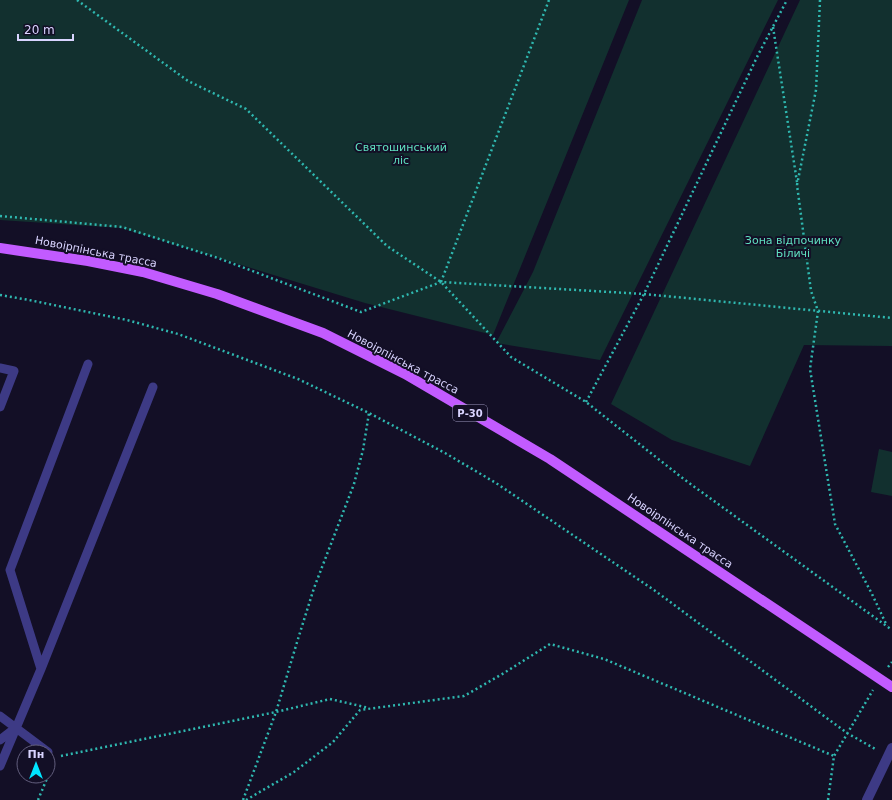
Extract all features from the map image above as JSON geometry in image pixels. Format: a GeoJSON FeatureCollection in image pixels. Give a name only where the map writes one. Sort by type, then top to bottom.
{"type":"FeatureCollection","features":[{"type":"Feature","properties":{"kind":"main road","name":"Новоірпінська трасса"},"geometry":{"type":"LineString","coordinates":[[0,248],[88,261],[143,272],[217,294],[323,333],[405,374],[550,459],[892,686]]}},
{"type":"Feature","properties":{"kind":"street"},"geometry":{"type":"LineString","coordinates":[[867,800],[890,752]]}},
{"type":"Feature","properties":{"kind":"lane"},"geometry":{"type":"LineString","coordinates":[[41,669],[10,570],[88,364]]}},
{"type":"Feature","properties":{"kind":"lane"},"geometry":{"type":"LineString","coordinates":[[0,368],[14,371],[0,407]]}},
{"type":"Feature","properties":{"kind":"lane"},"geometry":{"type":"LineString","coordinates":[[0,766],[41,669],[152,387]]}},
{"type":"Feature","properties":{"kind":"lane"},"geometry":{"type":"LineString","coordinates":[[0,716],[37,744]]}},
{"type":"Feature","properties":{"kind":"lane"},"geometry":{"type":"LineString","coordinates":[[0,740],[15,728]]}},
{"type":"Feature","properties":{"kind":"path"},"geometry":{"type":"LineString","coordinates":[[77,0],[188,81],[246,109],[388,246],[441,282],[511,357],[586,402],[685,480],[892,630]]}},
{"type":"Feature","properties":{"kind":"path"},"geometry":{"type":"LineString","coordinates":[[441,282],[549,0]]}},
{"type":"Feature","properties":{"kind":"path"},"geometry":{"type":"LineString","coordinates":[[586,402],[644,294],[758,55],[787,0]]}},
{"type":"Feature","properties":{"kind":"path"},"geometry":{"type":"LineString","coordinates":[[797,185],[816,90],[820,0]]}},
{"type":"Feature","properties":{"kind":"path"},"geometry":{"type":"LineString","coordinates":[[773,26],[811,291],[818,311],[810,369],[835,524],[888,627]]}},
{"type":"Feature","properties":{"kind":"path"},"geometry":{"type":"LineString","coordinates":[[0,216],[122,227],[218,258],[361,312],[441,282],[644,294],[892,318]]}},
{"type":"Feature","properties":{"kind":"path"},"geometry":{"type":"LineString","coordinates":[[0,295],[127,320],[178,334],[298,379],[369,413],[445,453],[496,483],[654,590],[847,733],[890,752]]}},
{"type":"Feature","properties":{"kind":"path"},"geometry":{"type":"LineString","coordinates":[[245,800],[276,712],[314,588],[354,484],[363,450],[369,413]]}},
{"type":"Feature","properties":{"kind":"path"},"geometry":{"type":"LineString","coordinates":[[245,800],[294,772],[333,742],[360,710],[464,696],[550,644],[604,659],[834,756]]}},
{"type":"Feature","properties":{"kind":"path"},"geometry":{"type":"LineString","coordinates":[[828,800],[834,756],[880,678],[892,662]]}},
{"type":"Feature","properties":{"kind":"path"},"geometry":{"type":"LineString","coordinates":[[56,753],[276,712],[330,700],[371,708]]}},
{"type":"Feature","properties":{"kind":"path"},"geometry":{"type":"LineString","coordinates":[[38,800],[45,784]]}},
{"type":"Feature","properties":{"kind":"green space","name":"Святошинський ліс"},"geometry":{"type":"Polygon","coordinates":[[[0,0],[629,0],[493,335],[365,303],[121,228],[0,220],[0,0]]]}},
{"type":"Feature","properties":{"kind":"green space"},"geometry":{"type":"Polygon","coordinates":[[[642,0],[778,0],[600,360],[496,343],[533,272],[642,0]]]}},
{"type":"Feature","properties":{"kind":"green space","name":"Зона відпочинку Біличі"},"geometry":{"type":"Polygon","coordinates":[[[800,0],[892,0],[892,346],[804,345],[750,466],[672,440],[611,404],[800,0]]]}},
{"type":"Feature","properties":{"kind":"green space"},"geometry":{"type":"Polygon","coordinates":[[[879,449],[892,452],[892,496],[871,492],[879,449]]]}}]}
